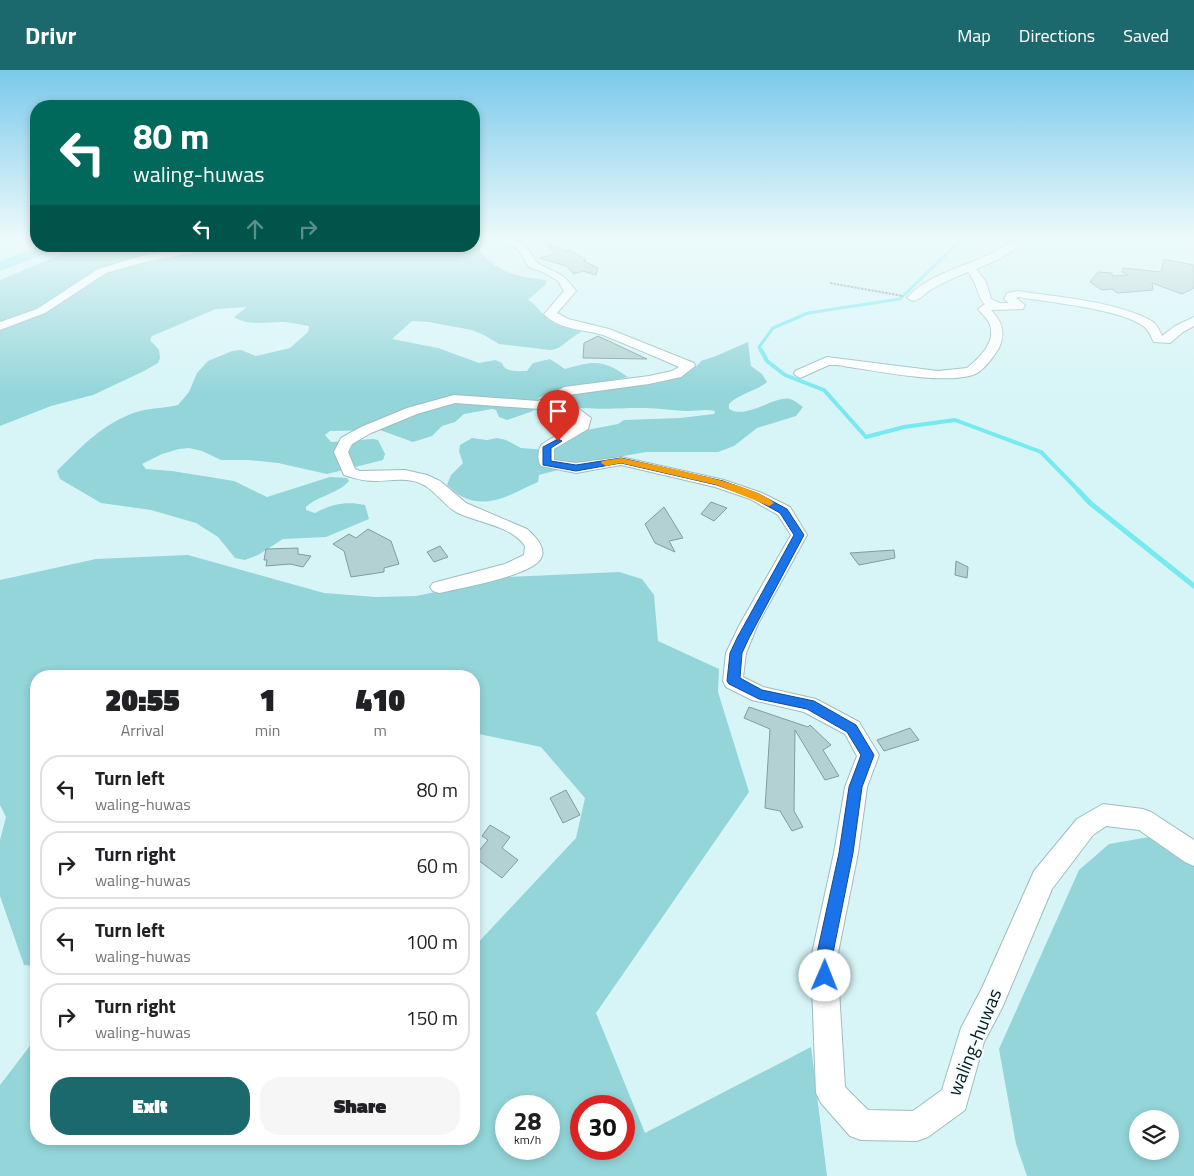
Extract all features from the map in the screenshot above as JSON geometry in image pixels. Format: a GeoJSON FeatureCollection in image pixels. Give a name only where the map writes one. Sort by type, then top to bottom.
{"type":"FeatureCollection","features":[{"type":"Feature","properties":{"kind":"street"},"geometry":{"type":"LineString","coordinates":[[0,326],[41,311],[72,291]]}},
{"type":"Feature","properties":{"kind":"street"},"geometry":{"type":"LineString","coordinates":[[439,587],[510,570],[532,558],[533,546],[526,538],[497,520],[459,507],[432,482],[411,476],[371,478],[348,472],[341,452],[346,441],[366,430],[412,411],[454,399],[540,405],[564,391],[649,380],[676,374],[689,366],[605,332],[564,322],[550,314],[570,291]]}},
{"type":"Feature","properties":{"kind":"street"},"geometry":{"type":"LineString","coordinates":[[913,298],[923,291]]}},
{"type":"Feature","properties":{"kind":"street"},"geometry":{"type":"LineString","coordinates":[[984,291],[986,300],[993,305],[1019,307],[1010,299],[1011,295],[1018,294],[1088,306],[1139,318],[1153,328],[1158,339],[1166,340],[1179,329],[1194,321]]}},
{"type":"Feature","properties":{"kind":"street"},"geometry":{"type":"LineString","coordinates":[[800,374],[827,361],[938,376],[971,372],[996,344],[998,333],[990,315],[984,310],[993,305]]}},
{"type":"Feature","properties":{"kind":"street","name":"waling-huwas"},"geometry":{"type":"LineString","coordinates":[[540,405],[570,409],[584,418],[584,426],[547,447],[546,463],[576,468],[621,460],[719,483],[756,496],[784,511],[799,535],[736,653],[733,681],[759,694],[810,705],[852,728],[868,755],[856,787],[846,853],[824,958],[831,1094],[861,1126],[917,1126],[954,1099],[971,1038],[992,998],[1043,880],[1085,827],[1103,815],[1143,820],[1194,854]]}},
{"type":"Feature","properties":{"kind":"path"},"geometry":{"type":"LineString","coordinates":[[875,291],[913,298]]}},
{"type":"Feature","properties":{"kind":"shaded area"},"geometry":{"type":"Polygon","coordinates":[[[0,291],[539,291],[528,300],[549,319],[582,332],[555,349],[499,344],[472,330],[429,322],[412,321],[392,339],[438,348],[479,363],[495,360],[512,371],[527,371],[533,363],[550,359],[565,369],[591,363],[605,364],[628,377],[566,386],[538,398],[533,411],[507,420],[499,417],[496,410],[492,409],[464,414],[455,422],[442,426],[432,436],[413,442],[380,430],[330,431],[325,435],[331,442],[378,440],[385,454],[383,460],[327,474],[278,463],[221,460],[202,451],[189,448],[162,454],[142,464],[146,469],[172,471],[234,481],[267,497],[330,477],[347,478],[349,481],[345,485],[311,503],[306,507],[306,510],[315,513],[339,504],[365,505],[369,519],[326,537],[283,539],[258,555],[245,560],[235,558],[218,537],[196,523],[151,510],[101,503],[60,479],[57,471],[94,436],[127,415],[178,405],[189,392],[197,373],[208,361],[232,351],[241,350],[256,356],[290,348],[308,332],[309,326],[285,322],[253,323],[234,317],[247,307],[216,309],[152,336],[150,340],[159,350],[160,358],[158,363],[144,371],[93,395],[51,406],[0,426],[0,291]]]}},
{"type":"Feature","properties":{"kind":"shaded area"},"geometry":{"type":"Polygon","coordinates":[[[748,342],[751,366],[762,374],[767,382],[733,400],[729,404],[729,409],[736,412],[744,412],[777,400],[790,399],[803,407],[796,416],[757,428],[734,446],[718,452],[646,452],[589,462],[561,463],[558,470],[539,475],[538,482],[511,495],[492,501],[472,500],[459,495],[447,485],[451,475],[463,463],[459,451],[460,445],[472,438],[487,440],[497,438],[506,440],[521,448],[547,450],[587,430],[618,424],[624,420],[680,418],[714,414],[715,411],[708,410],[683,411],[645,408],[595,409],[568,407],[551,401],[566,392],[581,388],[640,382],[678,375],[692,369],[701,361],[748,342]]]}},
{"type":"Feature","properties":{"kind":"shaded area"},"geometry":{"type":"Polygon","coordinates":[[[188,555],[324,593],[376,597],[416,596],[508,577],[619,572],[642,579],[654,595],[658,641],[719,669],[718,692],[749,792],[596,1013],[629,1095],[570,1095],[570,1160],[635,1160],[635,1109],[645,1133],[811,1047],[827,1176],[0,1176],[0,1085],[30,1046],[30,1145],[480,1145],[480,941],[576,838],[585,798],[541,747],[480,734],[480,670],[30,670],[30,966],[24,965],[0,896],[0,840],[6,817],[0,805],[0,580],[96,559],[188,555]]]}},
{"type":"Feature","properties":{"kind":"shaded area"},"geometry":{"type":"Polygon","coordinates":[[[1155,836],[1194,864],[1194,1176],[1027,1176],[1016,1144],[999,1049],[1079,870],[1109,844],[1155,836]]]}},
{"type":"Feature","properties":{"kind":"building"},"geometry":{"type":"Polygon","coordinates":[[[1114,291],[1146,291],[1117,293],[1114,291]]]}},
{"type":"Feature","properties":{"kind":"building"},"geometry":{"type":"Polygon","coordinates":[[[1173,291],[1189,291],[1182,294],[1173,291]]]}},
{"type":"Feature","properties":{"kind":"building"},"geometry":{"type":"Polygon","coordinates":[[[598,336],[647,359],[583,358],[584,343],[598,336]]]}},
{"type":"Feature","properties":{"kind":"building"},"geometry":{"type":"Polygon","coordinates":[[[711,502],[727,508],[714,521],[701,514],[711,502]]]}},
{"type":"Feature","properties":{"kind":"building"},"geometry":{"type":"Polygon","coordinates":[[[664,507],[683,538],[669,541],[675,552],[655,543],[645,524],[664,507]]]}},
{"type":"Feature","properties":{"kind":"building"},"geometry":{"type":"Polygon","coordinates":[[[368,529],[391,541],[399,564],[384,568],[384,572],[351,577],[344,551],[333,544],[349,534],[356,538],[368,529]]]}},
{"type":"Feature","properties":{"kind":"building"},"geometry":{"type":"Polygon","coordinates":[[[440,546],[448,557],[434,562],[427,552],[440,546]]]}},
{"type":"Feature","properties":{"kind":"building"},"geometry":{"type":"Polygon","coordinates":[[[298,548],[298,554],[311,556],[303,567],[290,564],[266,566],[267,560],[264,560],[266,549],[298,548]]]}},
{"type":"Feature","properties":{"kind":"building"},"geometry":{"type":"Polygon","coordinates":[[[894,550],[895,558],[859,565],[850,553],[894,550]]]}},
{"type":"Feature","properties":{"kind":"building"},"geometry":{"type":"Polygon","coordinates":[[[956,561],[968,567],[967,578],[955,575],[956,561]]]}},
{"type":"Feature","properties":{"kind":"building"},"geometry":{"type":"Polygon","coordinates":[[[749,707],[808,727],[810,725],[831,745],[823,750],[839,776],[825,780],[795,730],[794,811],[803,827],[792,831],[780,811],[765,808],[770,729],[744,718],[749,707]]]}},
{"type":"Feature","properties":{"kind":"building"},"geometry":{"type":"Polygon","coordinates":[[[910,728],[919,740],[884,751],[877,740],[910,728]]]}},
{"type":"Feature","properties":{"kind":"building"},"geometry":{"type":"Polygon","coordinates":[[[566,790],[580,815],[563,823],[550,798],[566,790]]]}},
{"type":"Feature","properties":{"kind":"building"},"geometry":{"type":"Polygon","coordinates":[[[490,825],[510,837],[502,848],[518,860],[502,878],[480,862],[480,850],[488,840],[482,836],[490,825]]]}},
{"type":"Feature","properties":{"kind":"waterway"},"geometry":{"type":"LineString","coordinates":[[761,351],[759,347],[773,328],[808,313],[900,299],[909,291]]}},
{"type":"Feature","properties":{"kind":"waterway"},"geometry":{"type":"LineString","coordinates":[[761,350],[767,361],[785,375],[824,390],[866,437],[904,427],[955,420],[1041,452],[1079,491]]}},
{"type":"Feature","properties":{"kind":"waterway"},"geometry":{"type":"LineString","coordinates":[[1078,490],[1090,503],[1194,586]]}},
{"type":"Feature","properties":{"kind":"slow traffic"},"geometry":{"type":"LineString","coordinates":[[606,463],[621,460],[719,483],[756,496],[769,503]]}},
{"type":"Feature","properties":{"kind":"route"},"geometry":{"type":"LineString","coordinates":[[558,441],[547,447],[546,463],[576,468],[621,460],[719,483],[756,496],[784,511],[799,535],[736,653],[733,681],[759,694],[810,705],[852,728],[868,755],[856,787],[846,853],[824,958],[825,976]]}}]}
